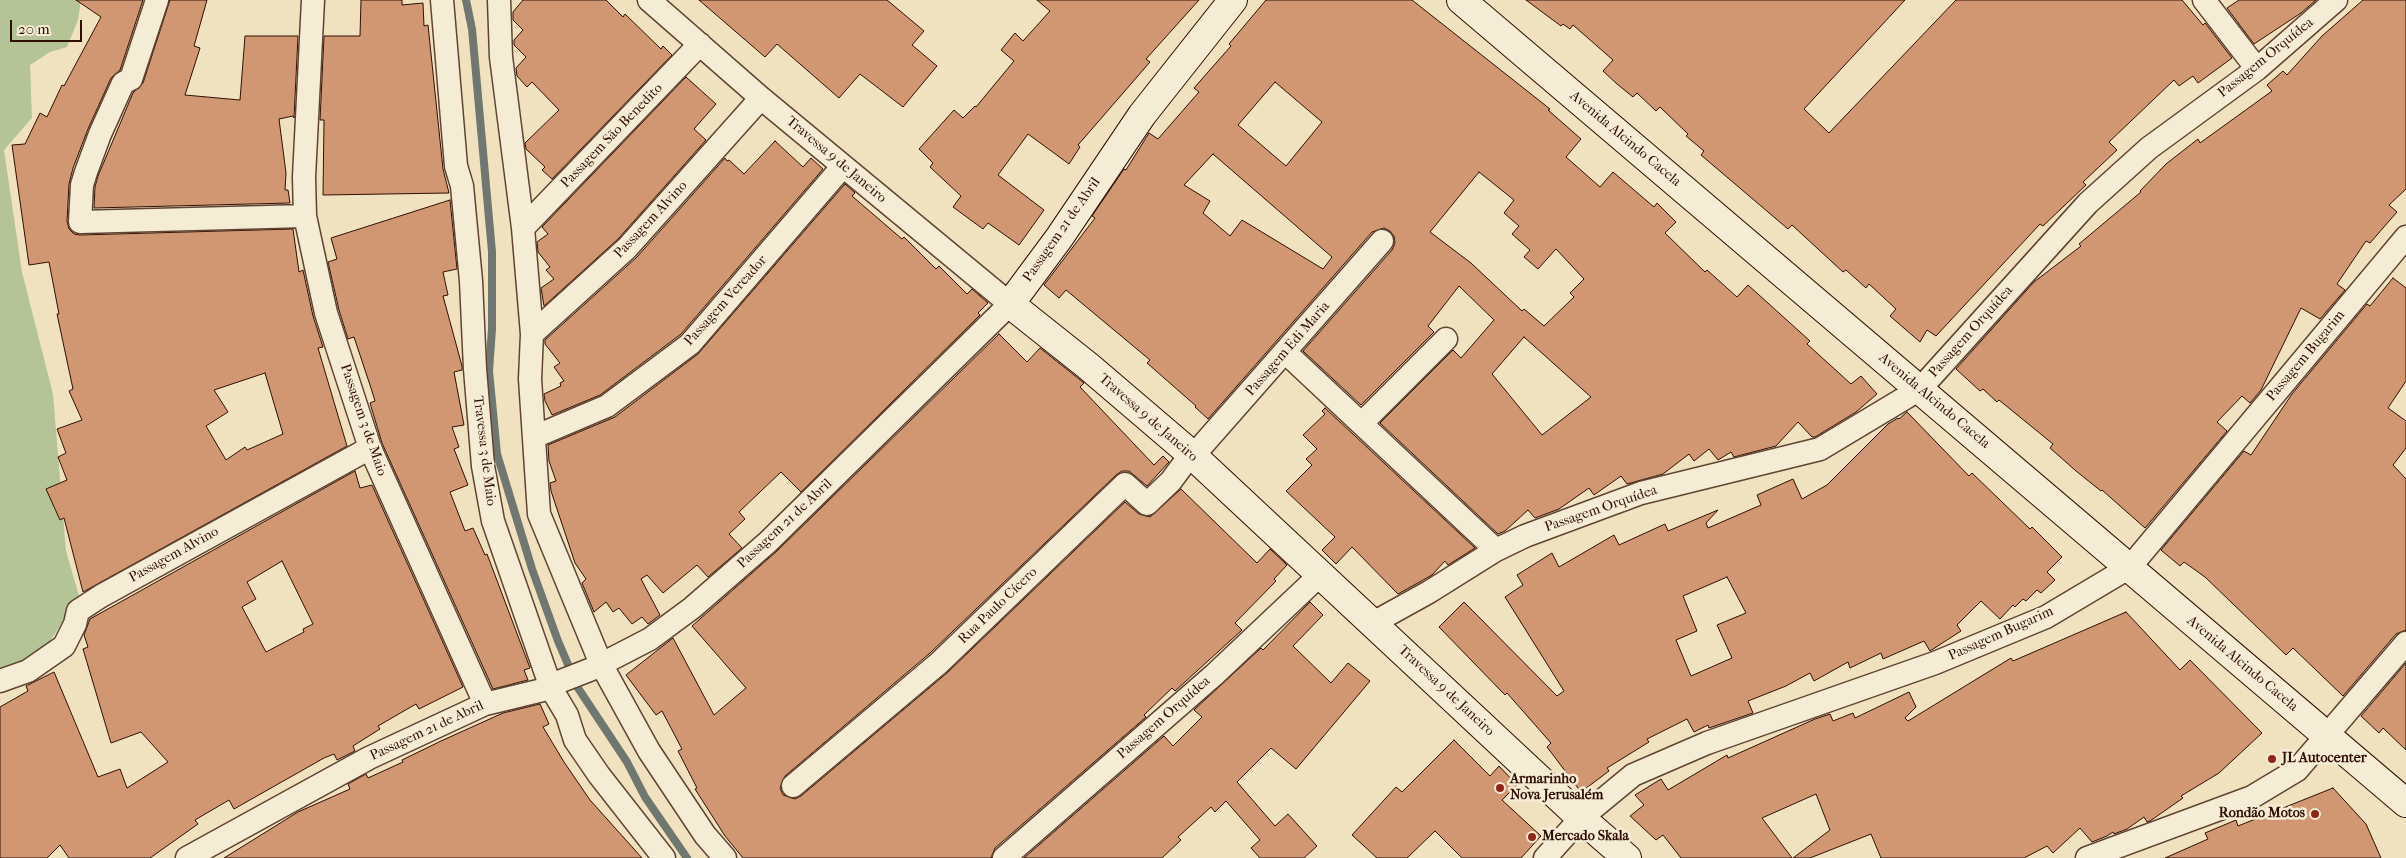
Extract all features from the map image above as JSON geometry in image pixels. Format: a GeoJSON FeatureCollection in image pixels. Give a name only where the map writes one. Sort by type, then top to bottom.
{"type":"FeatureCollection","features":[{"type":"Feature","properties":{"kind":"main road","name":"Passagem 21 de Abril"},"geometry":{"type":"LineString","coordinates":[[1010,304],[1059,238],[1142,115],[1233,0]]}},
{"type":"Feature","properties":{"kind":"main road","name":"Avenida Alcindo Cacela"},"geometry":{"type":"LineString","coordinates":[[1461,0],[2406,803]]}},
{"type":"Feature","properties":{"kind":"main road","name":"Travessa 9 de Janeiro"},"geometry":{"type":"LineString","coordinates":[[1010,304],[1088,366],[1192,455],[1581,818],[1627,858]]}},
{"type":"Feature","properties":{"kind":"street"},"geometry":{"type":"LineString","coordinates":[[157,0],[131,79],[123,83],[100,134],[86,172],[82,185],[80,222],[305,216]]}},
{"type":"Feature","properties":{"kind":"street","name":"Passagem 3 de Maio"},"geometry":{"type":"LineString","coordinates":[[313,0],[306,119],[305,216],[326,312],[370,448],[485,704]]}},
{"type":"Feature","properties":{"kind":"street","name":"Travessa 3 de Maio"},"geometry":{"type":"LineString","coordinates":[[442,0],[456,166],[462,186],[471,281],[475,370],[483,466],[493,520],[554,685],[580,747],[599,775],[664,858]]}},
{"type":"Feature","properties":{"kind":"street"},"geometry":{"type":"LineString","coordinates":[[499,0],[501,56],[523,228],[532,334],[530,379],[539,514],[596,667],[705,835],[725,858]]}},
{"type":"Feature","properties":{"kind":"street","name":"Travessa 9 de Janeiro"},"geometry":{"type":"LineString","coordinates":[[649,0],[761,98],[1010,304]]}},
{"type":"Feature","properties":{"kind":"street"},"geometry":{"type":"LineString","coordinates":[[2204,0],[2257,69]]}},
{"type":"Feature","properties":{"kind":"street","name":"Passagem Orquídea"},"geometry":{"type":"LineString","coordinates":[[1373,623],[1429,592],[1496,550],[1525,536],[1641,493],[1820,449],[1920,389],[2088,203],[2149,148],[2257,69],[2336,0]]}},
{"type":"Feature","properties":{"kind":"street","name":"Passagem São Benedito"},"geometry":{"type":"LineString","coordinates":[[523,228],[700,44]]}},
{"type":"Feature","properties":{"kind":"street","name":"Passagem Alvino"},"geometry":{"type":"LineString","coordinates":[[532,334],[627,248],[761,98]]}},
{"type":"Feature","properties":{"kind":"street","name":"Passagem Vereador"},"geometry":{"type":"LineString","coordinates":[[534,437],[607,406],[690,344],[844,166]]}},
{"type":"Feature","properties":{"kind":"street","name":"Passagem Bugarim"},"geometry":{"type":"LineString","coordinates":[[1545,858],[1581,818],[1633,776],[1707,743],[1952,656],[2046,617],[2130,567],[2406,237]]}},
{"type":"Feature","properties":{"kind":"street","name":"Passagem Edi Maria"},"geometry":{"type":"LineString","coordinates":[[1192,455],[1382,241]]}},
{"type":"Feature","properties":{"kind":"street","name":"Passagem 21 de Abril"},"geometry":{"type":"LineString","coordinates":[[187,858],[369,758],[485,704],[554,685],[596,667],[650,639],[692,608],[768,542],[1010,304]]}},
{"type":"Feature","properties":{"kind":"street"},"geometry":{"type":"LineString","coordinates":[[1362,424],[1446,339]]}},
{"type":"Feature","properties":{"kind":"street"},"geometry":{"type":"LineString","coordinates":[[1285,352],[1496,550]]}},
{"type":"Feature","properties":{"kind":"street","name":"Passagem Alvino"},"geometry":{"type":"LineString","coordinates":[[0,681],[28,672],[64,646],[75,624],[78,611],[101,596],[370,448]]}},
{"type":"Feature","properties":{"kind":"street","name":"Rua Paulo Cícero"},"geometry":{"type":"LineString","coordinates":[[793,786],[939,662],[1125,484],[1147,504],[1171,481],[1192,455]]}},
{"type":"Feature","properties":{"kind":"street","name":"Passagem Orquídea"},"geometry":{"type":"LineString","coordinates":[[1004,858],[1214,674],[1321,574]]}},
{"type":"Feature","properties":{"kind":"street"},"geometry":{"type":"LineString","coordinates":[[2087,858],[2252,798],[2297,770],[2406,643]]}},
{"type":"Feature","properties":{"kind":"green space"},"geometry":{"type":"Polygon","coordinates":[[[0,0],[81,0],[78,20],[67,47],[50,52],[30,65],[32,118],[4,150],[22,272],[53,394],[66,551],[79,596],[41,655],[0,668],[0,0]]]}},
{"type":"Feature","properties":{"kind":"building"},"geometry":{"type":"Polygon","coordinates":[[[76,0],[143,0],[120,70],[111,78],[73,168],[69,184],[67,221],[69,229],[74,234],[80,235],[293,229],[299,272],[303,270],[313,316],[323,347],[318,348],[347,446],[83,592],[64,518],[60,520],[46,489],[67,480],[58,457],[66,453],[57,429],[82,420],[69,391],[73,389],[57,314],[59,314],[49,262],[29,265],[12,145],[25,144],[40,113],[47,117],[62,85],[64,86],[101,17],[76,0]],[[265,373],[214,390],[228,412],[206,426],[226,460],[245,447],[247,450],[283,434],[265,373]]]}},
{"type":"Feature","properties":{"kind":"building"},"geometry":{"type":"Polygon","coordinates":[[[170,0],[207,0],[194,46],[200,48],[185,95],[240,100],[245,36],[298,36],[294,118],[293,116],[279,119],[286,173],[285,190],[288,190],[290,203],[94,208],[95,187],[98,176],[133,93],[143,83],[170,0]]]}},
{"type":"Feature","properties":{"kind":"building"},"geometry":{"type":"Polygon","coordinates":[[[361,0],[402,0],[402,5],[423,3],[424,26],[428,25],[443,169],[449,193],[323,195],[324,120],[320,120],[324,36],[360,36],[361,0]]]}},
{"type":"Feature","properties":{"kind":"building"},"geometry":{"type":"Polygon","coordinates":[[[523,0],[606,0],[623,17],[625,14],[661,49],[663,46],[672,55],[552,179],[542,170],[545,167],[526,149],[525,143],[559,110],[532,82],[527,87],[517,76],[516,68],[526,57],[514,45],[514,40],[523,30],[513,20],[513,12],[523,0]]]}},
{"type":"Feature","properties":{"kind":"building"},"geometry":{"type":"Polygon","coordinates":[[[699,0],[887,0],[924,31],[912,45],[937,66],[903,107],[860,74],[839,98],[777,44],[765,57],[699,0]]]}},
{"type":"Feature","properties":{"kind":"building"},"geometry":{"type":"Polygon","coordinates":[[[1037,0],[1199,0],[1146,59],[1150,62],[1078,145],[1080,147],[1069,164],[1028,134],[998,175],[1044,210],[1019,245],[988,223],[983,229],[953,207],[961,196],[930,167],[933,163],[919,149],[954,110],[963,118],[976,107],[1014,61],[1001,50],[1015,33],[1023,41],[1050,11],[1037,0]]]}},
{"type":"Feature","properties":{"kind":"building"},"geometry":{"type":"Polygon","coordinates":[[[1266,0],[1412,0],[1550,109],[1548,110],[1581,139],[1566,157],[1600,187],[1613,172],[1654,207],[1657,203],[1676,222],[1665,233],[1705,272],[1707,270],[1737,297],[1748,285],[1810,341],[1807,344],[1851,384],[1861,376],[1877,394],[1856,412],[1815,437],[1812,437],[1798,422],[1776,446],[1734,457],[1731,452],[1718,460],[1709,449],[1694,461],[1689,454],[1663,474],[1627,484],[1621,476],[1594,495],[1589,488],[1559,509],[1535,518],[1528,510],[1505,531],[1498,534],[1380,423],[1453,350],[1461,358],[1494,320],[1459,286],[1428,326],[1434,332],[1361,405],[1303,351],[1392,250],[1395,243],[1394,236],[1384,228],[1372,232],[1208,419],[1147,363],[1150,360],[1066,290],[1059,298],[1044,285],[1095,218],[1092,216],[1124,169],[1126,170],[1149,133],[1158,139],[1199,92],[1194,88],[1231,46],[1229,44],[1266,0]],[[1275,82],[1238,125],[1286,166],[1322,122],[1275,82]],[[1213,154],[1184,185],[1210,201],[1203,213],[1230,236],[1242,220],[1323,269],[1332,257],[1213,154]],[[1479,172],[1430,232],[1471,263],[1522,311],[1524,309],[1544,326],[1574,297],[1570,293],[1584,279],[1556,249],[1538,269],[1524,257],[1530,250],[1512,234],[1519,226],[1504,213],[1514,200],[1479,172]],[[1524,337],[1492,374],[1542,435],[1591,397],[1524,337]]]}},
{"type":"Feature","properties":{"kind":"building"},"geometry":{"type":"Polygon","coordinates":[[[1526,0],[1905,0],[1804,109],[1829,133],[1956,0],[2182,0],[2203,25],[2205,23],[2232,58],[2198,83],[2193,76],[2179,86],[2174,80],[2109,142],[2117,150],[2083,182],[2086,185],[2043,226],[2040,224],[1936,336],[1927,330],[1920,342],[1890,316],[1896,309],[1869,284],[1866,288],[1846,270],[1843,272],[1792,225],[1788,229],[1701,155],[1704,151],[1686,136],[1688,134],[1660,107],[1656,111],[1637,93],[1633,97],[1617,84],[1603,71],[1613,60],[1573,25],[1570,29],[1563,24],[1561,26],[1526,0]]]}},
{"type":"Feature","properties":{"kind":"building"},"geometry":{"type":"Polygon","coordinates":[[[2239,0],[2316,0],[2301,13],[2254,44],[2227,8],[2239,0]]]}},
{"type":"Feature","properties":{"kind":"building"},"geometry":{"type":"Polygon","coordinates":[[[2363,0],[2406,0],[2406,189],[2389,205],[2397,212],[2370,243],[2366,241],[2337,284],[2345,290],[2320,319],[2301,308],[2261,390],[2250,403],[2242,396],[2217,422],[2227,431],[2145,528],[2050,448],[2053,444],[1999,400],[1997,402],[1983,389],[1980,391],[1956,369],[2034,282],[2081,246],[2079,244],[2141,192],[2166,164],[2198,139],[2200,143],[2272,91],[2267,85],[2283,71],[2287,75],[2322,36],[2363,0]]]}},
{"type":"Feature","properties":{"kind":"building"},"geometry":{"type":"Polygon","coordinates":[[[686,77],[716,104],[694,129],[706,140],[618,239],[544,306],[541,288],[554,279],[546,270],[550,267],[538,252],[537,242],[548,234],[542,227],[686,77]]]}},
{"type":"Feature","properties":{"kind":"building"},"geometry":{"type":"Polygon","coordinates":[[[775,141],[803,167],[811,158],[823,169],[681,334],[600,395],[552,415],[545,401],[544,394],[561,386],[560,383],[564,381],[554,367],[560,363],[545,344],[545,340],[637,257],[725,158],[744,174],[775,141]]]}},
{"type":"Feature","properties":{"kind":"building"},"geometry":{"type":"Polygon","coordinates":[[[845,184],[855,193],[852,196],[902,239],[904,237],[936,269],[939,266],[967,294],[972,289],[988,303],[978,313],[980,315],[801,492],[781,472],[739,512],[745,519],[729,534],[742,548],[708,577],[697,565],[663,593],[647,575],[641,579],[660,615],[648,624],[642,617],[632,624],[619,608],[613,612],[606,602],[594,612],[582,583],[586,579],[575,563],[551,491],[550,483],[556,481],[549,461],[548,445],[615,417],[698,354],[845,184]]]}},
{"type":"Feature","properties":{"kind":"building"},"geometry":{"type":"Polygon","coordinates":[[[450,200],[457,269],[443,272],[448,295],[443,296],[462,366],[462,370],[454,372],[464,425],[452,427],[459,447],[454,449],[468,485],[450,492],[465,531],[473,528],[485,555],[487,554],[530,668],[524,670],[528,680],[493,689],[382,443],[370,403],[375,401],[354,337],[348,339],[328,262],[337,259],[331,238],[450,200]]]}},
{"type":"Feature","properties":{"kind":"building"},"geometry":{"type":"Polygon","coordinates":[[[2393,278],[2406,288],[2406,381],[2388,408],[2406,421],[2406,448],[2393,465],[2406,479],[2406,630],[2396,634],[2343,696],[2293,648],[2286,655],[2205,577],[2184,562],[2180,566],[2161,550],[2244,451],[2251,455],[2292,394],[2367,304],[2370,306],[2393,278]]]}},
{"type":"Feature","properties":{"kind":"building"},"geometry":{"type":"Polygon","coordinates":[[[999,334],[1027,362],[1040,348],[1084,383],[1080,387],[1154,465],[1163,456],[1169,462],[1147,486],[1129,471],[1122,471],[1116,475],[930,653],[785,776],[780,788],[783,795],[795,799],[801,796],[947,673],[1125,502],[1139,514],[1150,517],[1181,489],[1257,563],[1270,549],[1287,565],[1274,579],[1276,581],[1235,623],[1242,630],[1175,691],[1172,688],[1144,715],[1146,717],[995,848],[991,858],[743,858],[725,836],[695,789],[697,788],[678,751],[682,749],[662,711],[656,715],[626,675],[673,638],[714,715],[746,688],[692,626],[777,551],[999,334]]]}},
{"type":"Feature","properties":{"kind":"building"},"geometry":{"type":"Polygon","coordinates":[[[1325,408],[1475,548],[1448,565],[1445,561],[1432,575],[1398,594],[1352,547],[1336,564],[1322,550],[1335,537],[1286,491],[1312,465],[1306,459],[1317,449],[1303,435],[1325,414],[1322,411],[1325,408]]]}},
{"type":"Feature","properties":{"kind":"building"},"geometry":{"type":"Polygon","coordinates":[[[1907,412],[1969,476],[1972,473],[2062,557],[2047,572],[2055,580],[2041,593],[2037,590],[2026,601],[2023,599],[2015,607],[2013,605],[2000,619],[1981,601],[1957,625],[1961,631],[1930,651],[1924,641],[1883,659],[1881,653],[1850,668],[1848,662],[1814,681],[1810,673],[1786,686],[1748,701],[1753,713],[1709,728],[1708,725],[1694,732],[1687,719],[1647,739],[1649,742],[1607,768],[1609,771],[1581,792],[1547,747],[1551,743],[1507,693],[1505,695],[1439,627],[1464,602],[1557,696],[1564,691],[1505,597],[1523,585],[1517,575],[1552,553],[1559,567],[1614,535],[1619,545],[1665,524],[1668,531],[1718,510],[1706,523],[1708,528],[1761,505],[1757,495],[1793,479],[1802,499],[1827,485],[1888,424],[1899,419],[1907,412]],[[1727,577],[1683,596],[1697,631],[1676,640],[1691,676],[1732,658],[1717,625],[1746,613],[1727,577]]]}},
{"type":"Feature","properties":{"kind":"building"},"geometry":{"type":"Polygon","coordinates":[[[355,471],[360,488],[372,485],[463,687],[419,709],[416,704],[378,726],[380,729],[353,746],[355,751],[337,760],[334,754],[324,758],[234,809],[229,800],[195,820],[198,824],[150,858],[69,858],[60,845],[47,858],[0,858],[0,707],[28,691],[26,686],[54,672],[98,777],[120,769],[127,788],[168,762],[141,732],[111,743],[83,649],[88,647],[84,635],[90,619],[355,471]],[[282,561],[247,582],[256,599],[242,607],[266,652],[304,632],[303,629],[313,624],[282,561]]]}},
{"type":"Feature","properties":{"kind":"building"},"geometry":{"type":"Polygon","coordinates":[[[1310,602],[1323,615],[1293,646],[1331,683],[1348,663],[1370,681],[1296,769],[1271,748],[1237,782],[1275,826],[1288,814],[1317,846],[1304,858],[1260,858],[1251,848],[1260,840],[1226,801],[1215,812],[1211,807],[1178,837],[1181,840],[1162,858],[1024,858],[1164,736],[1173,746],[1202,717],[1194,710],[1261,648],[1263,650],[1310,602]]]}},
{"type":"Feature","properties":{"kind":"building"},"geometry":{"type":"Polygon","coordinates":[[[2126,612],[2180,670],[2190,660],[2262,733],[2219,773],[2181,796],[2183,798],[2150,821],[2147,822],[2144,817],[2127,829],[2114,834],[2113,832],[2092,842],[2080,828],[2053,853],[2047,846],[2024,858],[1881,858],[1871,834],[1810,858],[1793,858],[1830,830],[1816,794],[1762,818],[1792,858],[1681,858],[1663,835],[1656,840],[1630,816],[1644,805],[1635,795],[1661,779],[1668,790],[1727,755],[1728,758],[1815,719],[1830,714],[1833,721],[1853,713],[1855,718],[1909,692],[1916,707],[1905,718],[1908,721],[2011,658],[2013,661],[2126,612]]]}},
{"type":"Feature","properties":{"kind":"building"},"geometry":{"type":"Polygon","coordinates":[[[2406,663],[2406,750],[2383,728],[2379,733],[2361,716],[2406,663]]]}},
{"type":"Feature","properties":{"kind":"building"},"geometry":{"type":"Polygon","coordinates":[[[540,704],[549,724],[543,727],[564,762],[590,800],[642,858],[224,858],[298,812],[350,789],[348,784],[366,774],[368,778],[403,762],[402,760],[441,741],[503,713],[540,704]]]}},
{"type":"Feature","properties":{"kind":"building"},"geometry":{"type":"Polygon","coordinates":[[[1454,740],[1490,776],[1499,766],[1517,785],[1502,800],[1541,836],[1521,858],[1462,858],[1435,831],[1407,858],[1377,858],[1352,835],[1396,787],[1402,792],[1454,740]]]}},
{"type":"Feature","properties":{"kind":"building"},"geometry":{"type":"Polygon","coordinates":[[[2333,788],[2366,824],[2381,858],[2165,858],[2208,839],[2205,833],[2236,820],[2238,826],[2333,788]]]}},
{"type":"Feature","properties":{"kind":"waterway"},"geometry":{"type":"LineString","coordinates":[[466,0],[472,29],[492,252],[492,329],[489,371],[497,454],[532,569],[558,641],[578,688],[627,762],[645,797],[687,858]]}},
{"type":"Feature","properties":{"kind":"place","name":"JL Autocenter"},"geometry":{"type":"Point","coordinates":[2272,759]}},
{"type":"Feature","properties":{"kind":"place","name":"Armarinho Nova Jerusalém"},"geometry":{"type":"Point","coordinates":[1500,788]}},
{"type":"Feature","properties":{"kind":"place","name":"Rondão Motos"},"geometry":{"type":"Point","coordinates":[2315,814]}},
{"type":"Feature","properties":{"kind":"place","name":"Mercado Skala"},"geometry":{"type":"Point","coordinates":[1532,837]}}]}
